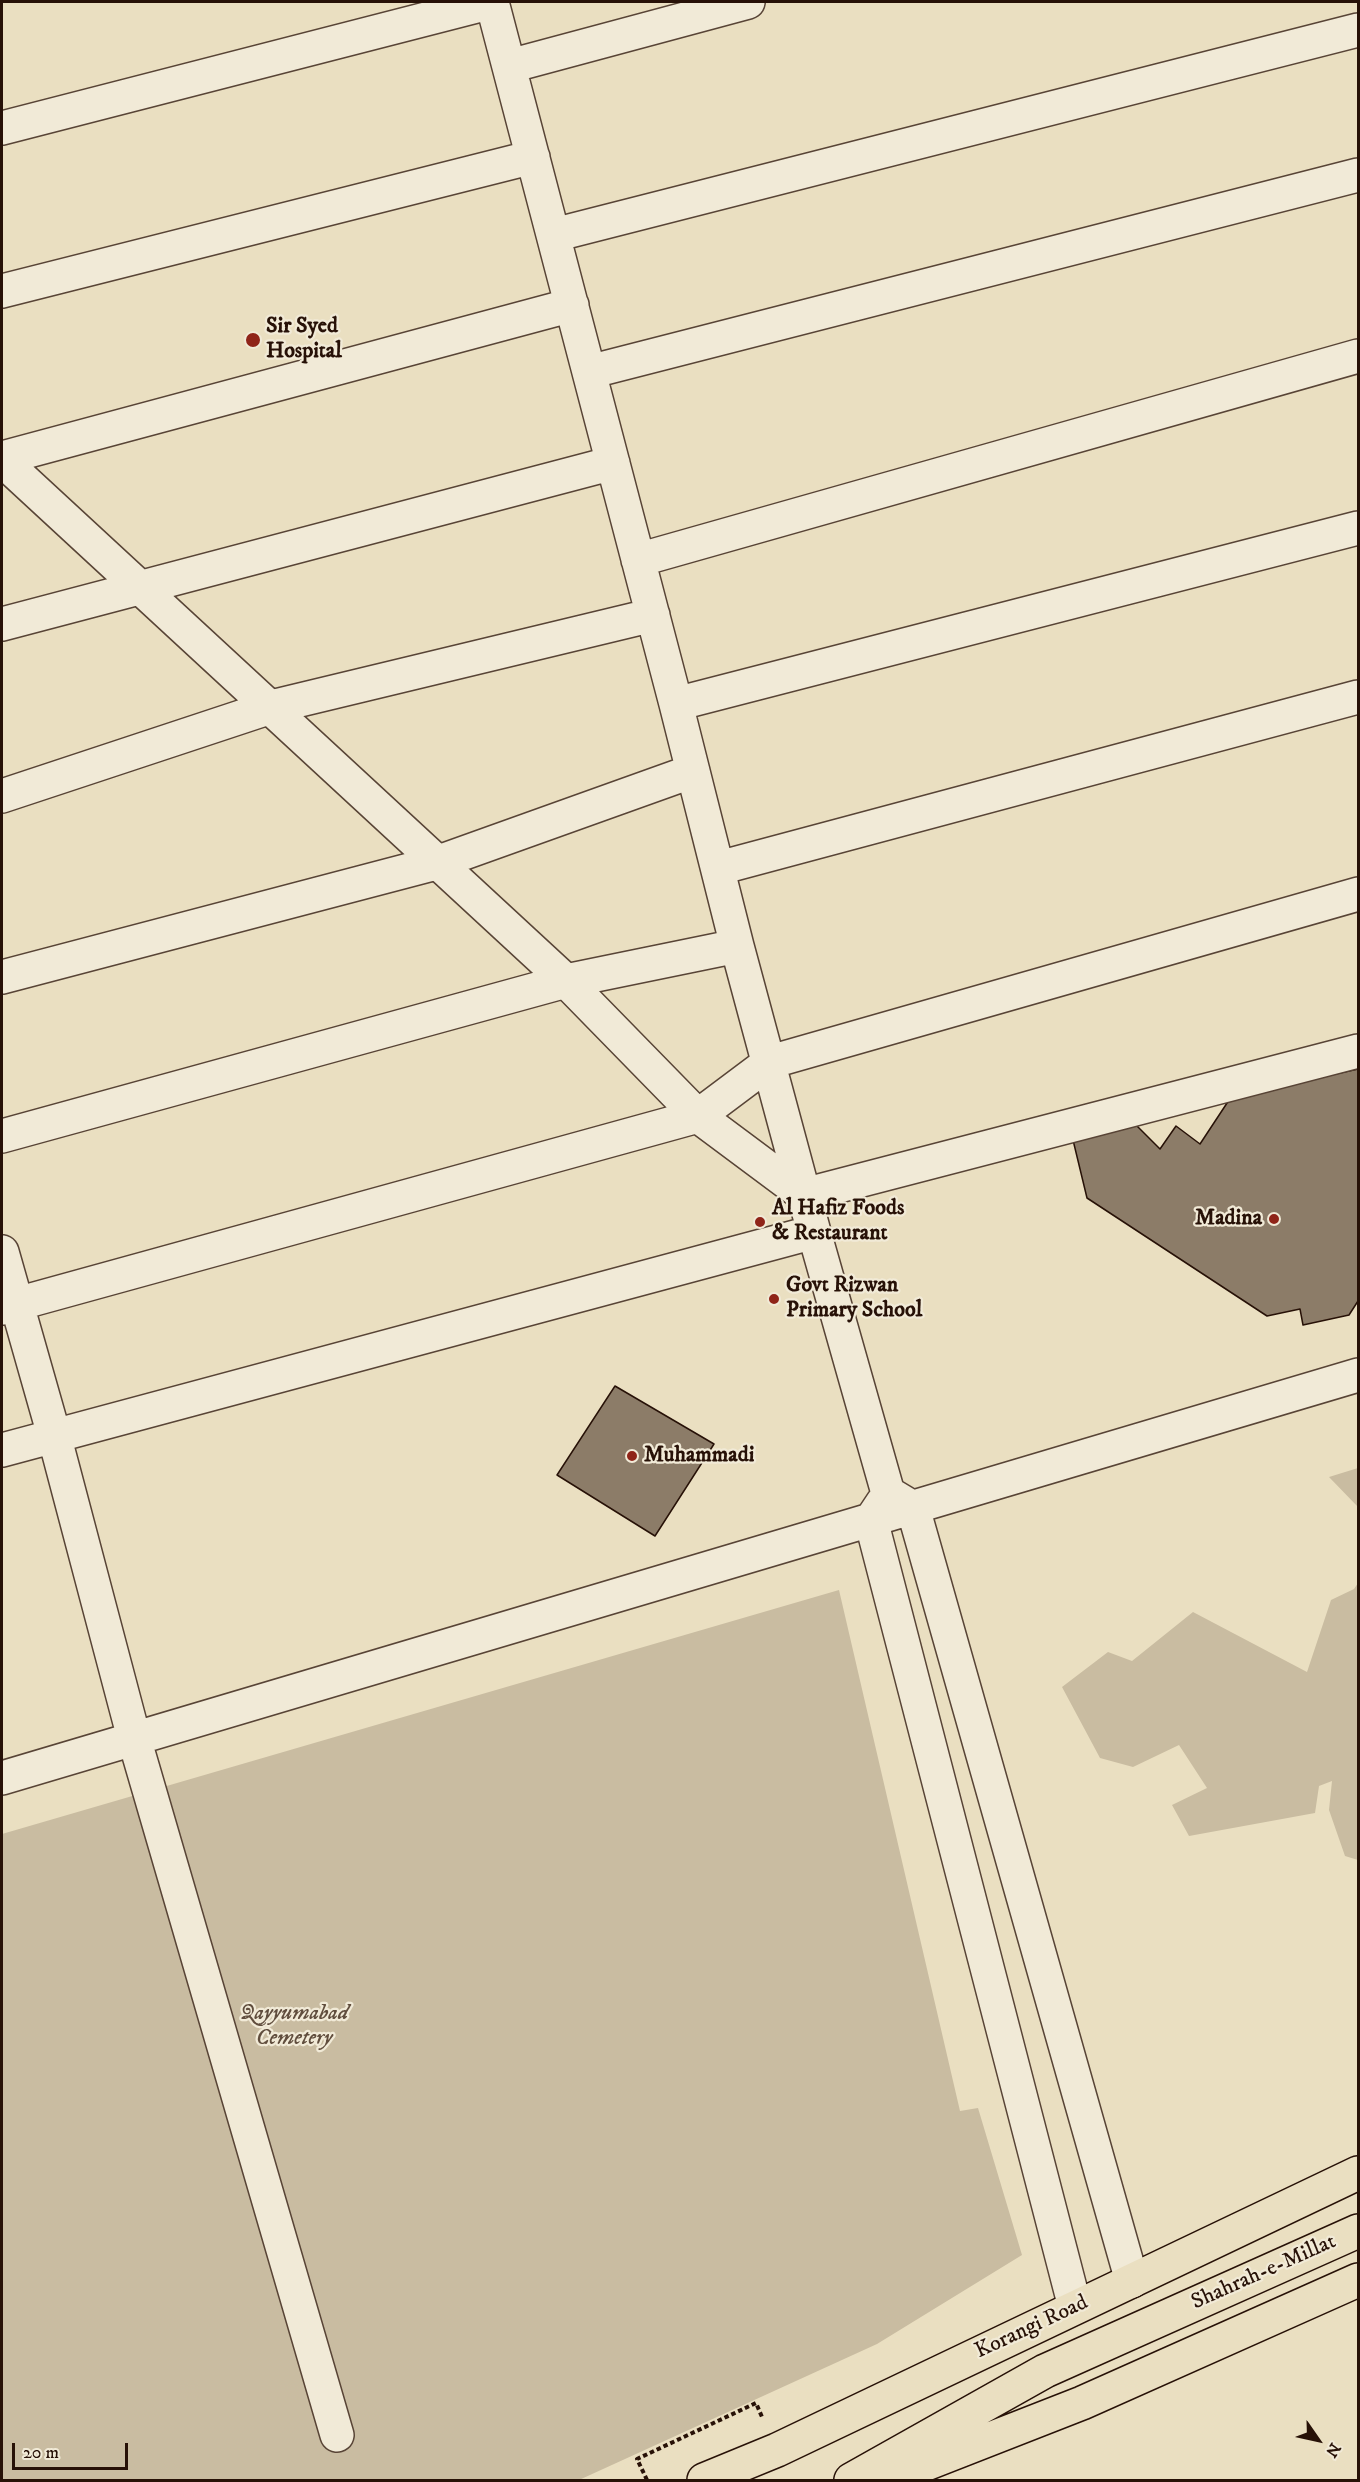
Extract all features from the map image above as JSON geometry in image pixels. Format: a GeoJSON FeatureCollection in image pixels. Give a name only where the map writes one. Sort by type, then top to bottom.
{"type":"FeatureCollection","features":[{"type":"Feature","properties":{"kind":"main road","name":"Korangi Road"},"geometry":{"type":"LineString","coordinates":[[704,2481],[777,2450],[1359,2173]]}},
{"type":"Feature","properties":{"kind":"main road","name":"Shahrah-e-Millat"},"geometry":{"type":"LineString","coordinates":[[851,2481],[1044,2370],[1359,2231]]}},
{"type":"Feature","properties":{"kind":"main road"},"geometry":{"type":"LineString","coordinates":[[885,2481],[1082,2403],[1359,2280]]}},
{"type":"Feature","properties":{"kind":"street"},"geometry":{"type":"LineString","coordinates":[[2,128],[492,2],[719,868],[737,946],[814,1232],[901,1500],[1132,2281]]}},
{"type":"Feature","properties":{"kind":"street"},"geometry":{"type":"LineString","coordinates":[[510,66],[748,2]]}},
{"type":"Feature","properties":{"kind":"street"},"geometry":{"type":"LineString","coordinates":[[554,235],[1359,30]]}},
{"type":"Feature","properties":{"kind":"street"},"geometry":{"type":"LineString","coordinates":[[2,291],[533,157]]}},
{"type":"Feature","properties":{"kind":"street"},"geometry":{"type":"LineString","coordinates":[[589,372],[1359,175]]}},
{"type":"Feature","properties":{"kind":"street"},"geometry":{"type":"LineString","coordinates":[[2,459],[572,304]]}},
{"type":"Feature","properties":{"kind":"street"},"geometry":{"type":"LineString","coordinates":[[638,560],[1359,356]]}},
{"type":"Feature","properties":{"kind":"street"},"geometry":{"type":"LineString","coordinates":[[2,459],[271,707],[436,864],[566,981],[698,1116],[804,1195]]}},
{"type":"Feature","properties":{"kind":"street"},"geometry":{"type":"LineString","coordinates":[[2,624],[613,463]]}},
{"type":"Feature","properties":{"kind":"street"},"geometry":{"type":"LineString","coordinates":[[676,704],[1359,528]]}},
{"type":"Feature","properties":{"kind":"street"},"geometry":{"type":"LineString","coordinates":[[2,795],[271,707],[653,615]]}},
{"type":"Feature","properties":{"kind":"street"},"geometry":{"type":"LineString","coordinates":[[719,868],[1359,697]]}},
{"type":"Feature","properties":{"kind":"street"},"geometry":{"type":"LineString","coordinates":[[2,977],[436,864],[693,771]]}},
{"type":"Feature","properties":{"kind":"street"},"geometry":{"type":"LineString","coordinates":[[9,1307],[698,1116],[770,1062],[1359,894]]}},
{"type":"Feature","properties":{"kind":"street"},"geometry":{"type":"LineString","coordinates":[[2,1136],[566,981],[737,946]]}},
{"type":"Feature","properties":{"kind":"street"},"geometry":{"type":"LineString","coordinates":[[804,1195],[1359,1051]]}},
{"type":"Feature","properties":{"kind":"street"},"geometry":{"type":"LineString","coordinates":[[2,1449],[814,1232]]}},
{"type":"Feature","properties":{"kind":"street"},"geometry":{"type":"LineString","coordinates":[[2,1252],[9,1307],[54,1435],[134,1738],[337,2435]]}},
{"type":"Feature","properties":{"kind":"street"},"geometry":{"type":"LineString","coordinates":[[2,1778],[871,1520],[901,1500],[1359,1375]]}},
{"type":"Feature","properties":{"kind":"street"},"geometry":{"type":"LineString","coordinates":[[871,1520],[1075,2307]]}},
{"type":"Feature","properties":{"kind":"path"},"geometry":{"type":"LineString","coordinates":[[647,2481],[637,2459],[756,2403]]}},
{"type":"Feature","properties":{"kind":"green space"},"geometry":{"type":"Polygon","coordinates":[[[1358,1468],[1358,1507],[1329,1477],[1358,1468]]]}},
{"type":"Feature","properties":{"kind":"green space"},"geometry":{"type":"Polygon","coordinates":[[[1358,1583],[1358,1860],[1345,1856],[1329,1810],[1332,1781],[1319,1786],[1315,1813],[1189,1836],[1172,1805],[1207,1788],[1179,1745],[1133,1767],[1100,1758],[1062,1687],[1108,1652],[1132,1661],[1193,1612],[1307,1672],[1331,1600],[1354,1589],[1358,1583]]]}},
{"type":"Feature","properties":{"kind":"green space","name":"Qayyumabad Cemetery"},"geometry":{"type":"Polygon","coordinates":[[[839,1590],[960,2111],[978,2108],[1022,2255],[877,2344],[579,2480],[2,2480],[2,1834],[839,1590]]]}},
{"type":"Feature","properties":{"kind":"building"},"geometry":{"type":"Polygon","coordinates":[[[1358,1069],[1358,1301],[1349,1315],[1303,1325],[1300,1309],[1267,1316],[1087,1198],[1073,1140],[1134,1123],[1160,1149],[1176,1126],[1200,1144],[1231,1097],[1358,1069]]]}},
{"type":"Feature","properties":{"kind":"building"},"geometry":{"type":"Polygon","coordinates":[[[615,1386],[714,1444],[655,1536],[557,1475],[615,1386]]]}},
{"type":"Feature","properties":{"kind":"place","name":"Sir Syed Hospital"},"geometry":{"type":"Point","coordinates":[253,340]}},
{"type":"Feature","properties":{"kind":"place","name":"Madina"},"geometry":{"type":"Point","coordinates":[1274,1219]}},
{"type":"Feature","properties":{"kind":"place","name":"Al Hafiz Foods & Restaurant"},"geometry":{"type":"Point","coordinates":[760,1222]}},
{"type":"Feature","properties":{"kind":"place","name":"Govt Rizwan Primary School"},"geometry":{"type":"Point","coordinates":[774,1299]}},
{"type":"Feature","properties":{"kind":"place","name":"Muhammadi"},"geometry":{"type":"Point","coordinates":[632,1456]}}]}
